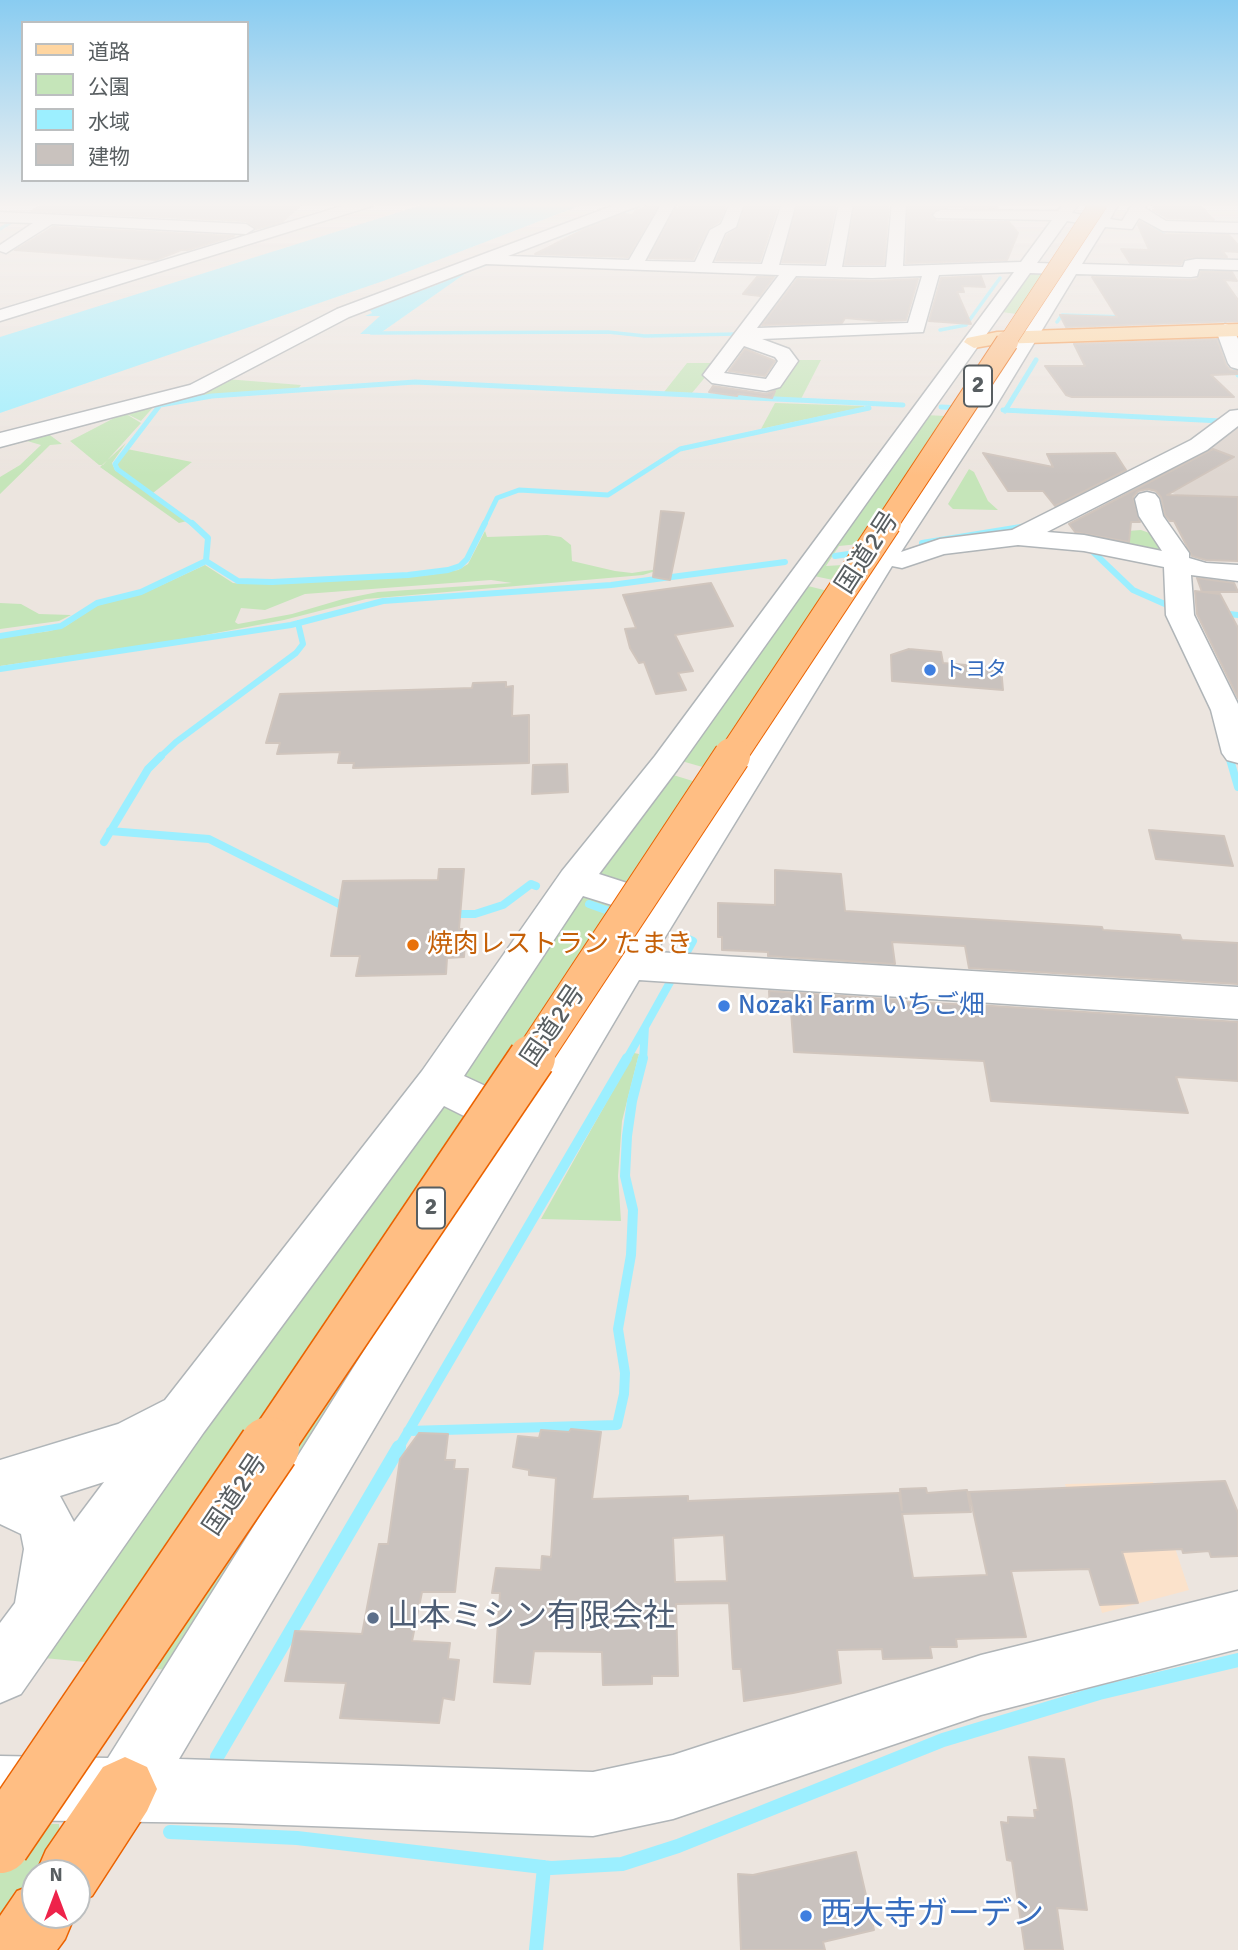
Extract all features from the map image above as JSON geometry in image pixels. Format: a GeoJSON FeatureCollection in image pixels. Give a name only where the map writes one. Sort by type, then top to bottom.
{"type":"FeatureCollection","features":[{"type":"Feature","properties":{"kind":"highway","name":"国道2号"},"geometry":{"type":"LineString","coordinates":[[0,1843],[521,1076],[1045,294]]}},
{"type":"Feature","properties":{"kind":"highway"},"geometry":{"type":"LineString","coordinates":[[78,1859],[125,1789]]}},
{"type":"Feature","properties":{"kind":"highway"},"geometry":{"type":"LineString","coordinates":[[17,1950],[31,1929]]}},
{"type":"Feature","properties":{"kind":"main road"},"geometry":{"type":"LineString","coordinates":[[1011,364],[1090,334],[1224,334]]}},
{"type":"Feature","properties":{"kind":"main road"},"geometry":{"type":"LineString","coordinates":[[1011,364],[1224,334]]}},
{"type":"Feature","properties":{"kind":"street"},"geometry":{"type":"LineString","coordinates":[[0,316],[62,294]]}},
{"type":"Feature","properties":{"kind":"street"},"geometry":{"type":"LineString","coordinates":[[0,440],[197,389],[343,313],[396,294]]}},
{"type":"Feature","properties":{"kind":"street"},"geometry":{"type":"LineString","coordinates":[[773,294],[741,336],[916,328],[931,294]]}},
{"type":"Feature","properties":{"kind":"street"},"geometry":{"type":"LineString","coordinates":[[1011,364],[1021,294]]}},
{"type":"Feature","properties":{"kind":"street"},"geometry":{"type":"LineString","coordinates":[[125,1789],[741,783],[1056,294]]}},
{"type":"Feature","properties":{"kind":"street"},"geometry":{"type":"LineString","coordinates":[[806,333],[818,313]]}},
{"type":"Feature","properties":{"kind":"street"},"geometry":{"type":"LineString","coordinates":[[1224,334],[1238,363]]}},
{"type":"Feature","properties":{"kind":"street"},"geometry":{"type":"LineString","coordinates":[[0,1673],[186,1414],[437,1083],[575,880],[666,763],[923,411],[1011,364]]}},
{"type":"Feature","properties":{"kind":"street"},"geometry":{"type":"LineString","coordinates":[[923,411],[1011,364]]}},
{"type":"Feature","properties":{"kind":"street"},"geometry":{"type":"LineString","coordinates":[[1017,536],[1199,444],[1238,416]]}},
{"type":"Feature","properties":{"kind":"street"},"geometry":{"type":"LineString","coordinates":[[1147,499],[1151,516],[1176,553],[1180,615],[1226,710],[1238,753]]}},
{"type":"Feature","properties":{"kind":"street"},"geometry":{"type":"LineString","coordinates":[[886,557],[902,560],[940,547],[1017,536],[1158,527]]}},
{"type":"Feature","properties":{"kind":"street"},"geometry":{"type":"LineString","coordinates":[[1017,536],[1096,545],[1141,553],[1205,571],[1238,573]]}},
{"type":"Feature","properties":{"kind":"street"},"geometry":{"type":"LineString","coordinates":[[801,578],[863,591]]}},
{"type":"Feature","properties":{"kind":"street"},"geometry":{"type":"LineString","coordinates":[[666,763],[741,783]]}},
{"type":"Feature","properties":{"kind":"street"},"geometry":{"type":"LineString","coordinates":[[575,880],[664,908]]}},
{"type":"Feature","properties":{"kind":"street"},"geometry":{"type":"LineString","coordinates":[[629,965],[1238,1003]]}},
{"type":"Feature","properties":{"kind":"street"},"geometry":{"type":"LineString","coordinates":[[437,1083],[528,1127]]}},
{"type":"Feature","properties":{"kind":"street"},"geometry":{"type":"LineString","coordinates":[[0,1487],[118,1451],[150,1438],[186,1414]]}},
{"type":"Feature","properties":{"kind":"street"},"geometry":{"type":"LineString","coordinates":[[0,1494],[40,1515],[50,1530],[52,1549],[41,1616]]}},
{"type":"Feature","properties":{"kind":"street"},"geometry":{"type":"LineString","coordinates":[[0,1788],[125,1789],[593,1804],[673,1787],[981,1685],[1238,1620]]}},
{"type":"Feature","properties":{"kind":"shaded area"},"geometry":{"type":"Polygon","coordinates":[[[1238,420],[1238,497],[1181,497],[1143,479],[1238,420]]]}},
{"type":"Feature","properties":{"kind":"green space"},"geometry":{"type":"Polygon","coordinates":[[[1014,294],[1029,294],[1016,314],[1002,312],[1014,294]]]}},
{"type":"Feature","properties":{"kind":"green space"},"geometry":{"type":"Polygon","coordinates":[[[791,360],[821,360],[801,399],[769,397],[791,360]]]}},
{"type":"Feature","properties":{"kind":"green space"},"geometry":{"type":"Polygon","coordinates":[[[687,363],[717,363],[692,393],[664,392],[687,363]]]}},
{"type":"Feature","properties":{"kind":"green space"},"geometry":{"type":"Polygon","coordinates":[[[226,379],[301,385],[298,389],[231,393],[156,404],[141,421],[123,412],[141,423],[103,465],[99,465],[70,441],[118,416],[111,413],[190,394],[226,379]]]}},
{"type":"Feature","properties":{"kind":"green space"},"geometry":{"type":"Polygon","coordinates":[[[775,403],[864,406],[864,407],[761,429],[775,403]]]}},
{"type":"Feature","properties":{"kind":"green space"},"geometry":{"type":"Polygon","coordinates":[[[925,415],[946,416],[859,544],[839,546],[826,566],[843,565],[833,580],[814,576],[925,415]]]}},
{"type":"Feature","properties":{"kind":"green space"},"geometry":{"type":"Polygon","coordinates":[[[47,433],[62,444],[50,445],[0,494],[0,477],[20,465],[41,445],[27,441],[0,448],[0,443],[47,433]]]}},
{"type":"Feature","properties":{"kind":"green space"},"geometry":{"type":"Polygon","coordinates":[[[126,443],[112,463],[115,470],[187,521],[179,523],[100,467],[126,443]]]}},
{"type":"Feature","properties":{"kind":"green space"},"geometry":{"type":"Polygon","coordinates":[[[127,449],[192,462],[153,493],[120,469],[116,463],[127,449]]]}},
{"type":"Feature","properties":{"kind":"green space"},"geometry":{"type":"Polygon","coordinates":[[[969,469],[974,472],[988,501],[998,510],[953,509],[948,504],[969,469]]]}},
{"type":"Feature","properties":{"kind":"green space"},"geometry":{"type":"Polygon","coordinates":[[[1141,530],[1155,535],[1169,555],[1090,541],[1087,534],[1141,530]]]}},
{"type":"Feature","properties":{"kind":"green space"},"geometry":{"type":"Polygon","coordinates":[[[485,531],[487,537],[561,537],[571,545],[572,561],[615,571],[632,573],[665,568],[643,575],[366,599],[284,620],[179,640],[0,666],[0,638],[66,626],[96,606],[151,590],[205,565],[233,583],[244,584],[430,575],[458,570],[468,564],[485,531]],[[491,580],[305,594],[265,610],[241,608],[235,622],[238,624],[292,614],[378,592],[512,583],[491,580]]]}},
{"type":"Feature","properties":{"kind":"green space"},"geometry":{"type":"Polygon","coordinates":[[[804,585],[828,591],[706,768],[685,762],[680,758],[804,585]]]}},
{"type":"Feature","properties":{"kind":"green space"},"geometry":{"type":"Polygon","coordinates":[[[0,603],[21,604],[39,614],[71,615],[59,621],[0,629],[0,603]]]}},
{"type":"Feature","properties":{"kind":"green space"},"geometry":{"type":"Polygon","coordinates":[[[670,774],[696,782],[621,891],[591,876],[670,774]]]}},
{"type":"Feature","properties":{"kind":"green space"},"geometry":{"type":"Polygon","coordinates":[[[581,891],[654,914],[527,1103],[459,1075],[581,891]]]}},
{"type":"Feature","properties":{"kind":"green space"},"geometry":{"type":"Polygon","coordinates":[[[634,1053],[639,1054],[622,1121],[618,1176],[621,1221],[541,1219],[634,1053]]]}},
{"type":"Feature","properties":{"kind":"green space"},"geometry":{"type":"Polygon","coordinates":[[[444,1102],[508,1129],[168,1670],[44,1658],[42,1646],[444,1102]]]}},
{"type":"Feature","properties":{"kind":"green space"},"geometry":{"type":"Polygon","coordinates":[[[0,1823],[59,1824],[60,1841],[48,1859],[21,1859],[21,1899],[0,1931],[0,1823]]]}},
{"type":"Feature","properties":{"kind":"sand"},"geometry":{"type":"Polygon","coordinates":[[[1153,1482],[1189,1590],[1102,1613],[1065,1484],[1153,1482]]]}},
{"type":"Feature","properties":{"kind":"water"},"geometry":{"type":"Polygon","coordinates":[[[137,294],[345,294],[0,413],[0,337],[137,294]]]}},
{"type":"Feature","properties":{"kind":"water"},"geometry":{"type":"Polygon","coordinates":[[[412,294],[436,294],[379,334],[360,334],[380,316],[365,316],[372,313],[370,310],[412,294]]]}},
{"type":"Feature","properties":{"kind":"building"},"geometry":{"type":"Polygon","coordinates":[[[786,294],[914,294],[906,320],[845,318],[842,323],[762,325],[786,294]]]}},
{"type":"Feature","properties":{"kind":"building"},"geometry":{"type":"Polygon","coordinates":[[[937,294],[958,294],[971,324],[929,321],[937,294]]]}},
{"type":"Feature","properties":{"kind":"building"},"geometry":{"type":"Polygon","coordinates":[[[1103,294],[1234,294],[1238,300],[1238,321],[1066,327],[1060,315],[1117,317],[1103,294]]]}},
{"type":"Feature","properties":{"kind":"building"},"geometry":{"type":"Polygon","coordinates":[[[1217,339],[1226,365],[1230,370],[1238,371],[1238,374],[1211,375],[1234,397],[1072,397],[1066,395],[1045,366],[1085,366],[1074,344],[1217,339]]]}},
{"type":"Feature","properties":{"kind":"building"},"geometry":{"type":"Polygon","coordinates":[[[745,349],[775,361],[765,376],[729,371],[745,349]]]}},
{"type":"Feature","properties":{"kind":"building"},"geometry":{"type":"Polygon","coordinates":[[[713,386],[766,394],[775,391],[772,398],[737,396],[709,392],[713,386]]]}},
{"type":"Feature","properties":{"kind":"building"},"geometry":{"type":"Polygon","coordinates":[[[1213,449],[1234,457],[1167,495],[1238,497],[1238,561],[1206,560],[1192,556],[1174,521],[1170,521],[1165,515],[1161,497],[1156,491],[1148,489],[1138,491],[1133,497],[1140,522],[1131,522],[1129,542],[1075,532],[1069,524],[1213,449]]]}},
{"type":"Feature","properties":{"kind":"building"},"geometry":{"type":"Polygon","coordinates":[[[983,453],[1053,467],[1047,454],[1115,453],[1126,470],[1055,506],[1043,491],[1008,491],[983,453]]]}},
{"type":"Feature","properties":{"kind":"building"},"geometry":{"type":"Polygon","coordinates":[[[661,511],[684,513],[670,580],[653,577],[661,511]]]}},
{"type":"Feature","properties":{"kind":"building"},"geometry":{"type":"Polygon","coordinates":[[[1197,578],[1234,583],[1238,592],[1202,592],[1197,578]]]}},
{"type":"Feature","properties":{"kind":"building"},"geometry":{"type":"Polygon","coordinates":[[[711,583],[733,626],[675,635],[693,671],[678,673],[686,690],[656,694],[644,662],[639,663],[630,648],[625,629],[636,628],[623,595],[711,583]]]}},
{"type":"Feature","properties":{"kind":"building"},"geometry":{"type":"Polygon","coordinates":[[[1195,591],[1220,594],[1238,628],[1238,698],[1197,614],[1195,591]]]}},
{"type":"Feature","properties":{"kind":"building"},"geometry":{"type":"Polygon","coordinates":[[[909,649],[941,652],[943,663],[1001,668],[1003,690],[892,681],[891,655],[909,649]]]}},
{"type":"Feature","properties":{"kind":"building"},"geometry":{"type":"Polygon","coordinates":[[[506,682],[506,687],[513,686],[512,716],[529,715],[529,763],[353,768],[354,763],[338,763],[340,752],[277,754],[280,743],[266,743],[280,694],[472,688],[473,683],[506,682]]]}},
{"type":"Feature","properties":{"kind":"building"},"geometry":{"type":"Polygon","coordinates":[[[567,764],[568,792],[532,794],[533,765],[567,764]]]}},
{"type":"Feature","properties":{"kind":"building"},"geometry":{"type":"Polygon","coordinates":[[[1149,830],[1224,836],[1233,866],[1156,859],[1149,830]]]}},
{"type":"Feature","properties":{"kind":"building"},"geometry":{"type":"Polygon","coordinates":[[[439,869],[464,869],[459,929],[466,929],[464,957],[447,958],[446,974],[356,976],[360,956],[331,956],[343,881],[438,880],[439,869]]]}},
{"type":"Feature","properties":{"kind":"building"},"geometry":{"type":"Polygon","coordinates":[[[775,870],[841,874],[845,911],[1102,927],[1103,930],[1180,935],[1182,940],[1238,943],[1238,984],[969,968],[965,946],[892,942],[895,964],[768,956],[768,952],[722,950],[722,937],[718,937],[718,903],[775,905],[775,870]]]}},
{"type":"Feature","properties":{"kind":"building"},"geometry":{"type":"Polygon","coordinates":[[[769,991],[901,1002],[1238,1022],[1238,1081],[1176,1077],[1188,1113],[991,1101],[984,1061],[794,1052],[791,1011],[770,1010],[769,991]]]}},
{"type":"Feature","properties":{"kind":"building"},"geometry":{"type":"Polygon","coordinates":[[[571,1429],[601,1432],[592,1499],[688,1496],[688,1501],[899,1493],[902,1510],[900,1489],[926,1488],[927,1493],[967,1490],[971,1512],[902,1514],[913,1578],[987,1575],[969,1492],[1225,1481],[1238,1513],[1238,1556],[1211,1557],[1209,1551],[1183,1553],[1182,1549],[1122,1552],[1138,1603],[1100,1605],[1089,1569],[1011,1571],[1026,1637],[956,1639],[957,1647],[930,1647],[932,1658],[883,1659],[882,1649],[837,1650],[841,1683],[793,1693],[744,1701],[741,1669],[733,1669],[729,1603],[676,1604],[678,1676],[652,1676],[652,1684],[603,1685],[602,1652],[534,1651],[530,1684],[494,1682],[500,1593],[492,1593],[496,1568],[541,1570],[542,1556],[551,1557],[556,1478],[529,1475],[529,1470],[513,1467],[518,1436],[539,1438],[541,1430],[569,1432],[571,1429]],[[724,1535],[673,1538],[675,1582],[727,1581],[724,1535]]]}},
{"type":"Feature","properties":{"kind":"building"},"geometry":{"type":"Polygon","coordinates":[[[419,1433],[448,1434],[445,1460],[455,1460],[454,1469],[468,1469],[455,1592],[422,1592],[412,1641],[450,1643],[448,1659],[459,1660],[454,1700],[443,1698],[439,1723],[340,1718],[346,1683],[285,1681],[295,1631],[362,1634],[379,1544],[388,1544],[400,1459],[419,1433]]]}},
{"type":"Feature","properties":{"kind":"building"},"geometry":{"type":"Polygon","coordinates":[[[1029,1757],[1064,1759],[1087,1910],[1057,1908],[1063,1950],[1025,1950],[1012,1861],[1007,1860],[1001,1822],[1008,1823],[1008,1817],[1035,1818],[1034,1810],[1038,1810],[1029,1757]]]}},
{"type":"Feature","properties":{"kind":"building"},"geometry":{"type":"Polygon","coordinates":[[[856,1852],[874,1930],[823,1942],[825,1950],[741,1950],[738,1874],[753,1875],[856,1852]]]}},
{"type":"Feature","properties":{"kind":"waterway"},"geometry":{"type":"LineString","coordinates":[[940,330],[966,325],[988,294]]}},
{"type":"Feature","properties":{"kind":"waterway"},"geometry":{"type":"LineString","coordinates":[[1057,322],[1062,315],[1127,317]]}},
{"type":"Feature","properties":{"kind":"waterway"},"geometry":{"type":"LineString","coordinates":[[371,333],[608,332],[645,336],[736,334]]}},
{"type":"Feature","properties":{"kind":"waterway"},"geometry":{"type":"LineString","coordinates":[[1230,357],[1238,375]]}},
{"type":"Feature","properties":{"kind":"waterway"},"geometry":{"type":"LineString","coordinates":[[1006,410],[1036,360]]}},
{"type":"Feature","properties":{"kind":"waterway"},"geometry":{"type":"LineString","coordinates":[[194,525],[117,469],[115,464],[160,405],[212,396],[415,382],[903,405]]}},
{"type":"Feature","properties":{"kind":"waterway"},"geometry":{"type":"LineString","coordinates":[[941,407],[962,408]]}},
{"type":"Feature","properties":{"kind":"waterway"},"geometry":{"type":"LineString","coordinates":[[484,525],[497,498],[519,490],[608,495],[680,449],[869,408]]}},
{"type":"Feature","properties":{"kind":"waterway"},"geometry":{"type":"LineString","coordinates":[[1006,410],[1221,421]]}},
{"type":"Feature","properties":{"kind":"waterway"},"geometry":{"type":"LineString","coordinates":[[192,523],[208,538],[206,561]]}},
{"type":"Feature","properties":{"kind":"waterway"},"geometry":{"type":"LineString","coordinates":[[206,561],[238,581],[272,582],[408,575],[448,570],[460,566],[467,559],[484,525]]}},
{"type":"Feature","properties":{"kind":"waterway"},"geometry":{"type":"LineString","coordinates":[[922,543],[1027,526]]}},
{"type":"Feature","properties":{"kind":"waterway"},"geometry":{"type":"LineString","coordinates":[[1089,548],[1133,590],[1167,605],[1171,613]]}},
{"type":"Feature","properties":{"kind":"waterway"},"geometry":{"type":"LineString","coordinates":[[835,556],[862,552]]}},
{"type":"Feature","properties":{"kind":"waterway"},"geometry":{"type":"LineString","coordinates":[[0,636],[61,626],[97,603],[141,592],[206,561]]}},
{"type":"Feature","properties":{"kind":"waterway"},"geometry":{"type":"LineString","coordinates":[[298,623],[383,601],[611,585],[785,562]]}},
{"type":"Feature","properties":{"kind":"waterway"},"geometry":{"type":"LineString","coordinates":[[1221,613],[1238,615]]}},
{"type":"Feature","properties":{"kind":"waterway"},"geometry":{"type":"LineString","coordinates":[[0,669],[298,623]]}},
{"type":"Feature","properties":{"kind":"waterway"},"geometry":{"type":"LineString","coordinates":[[159,758],[176,742],[296,653],[303,644],[298,623]]}},
{"type":"Feature","properties":{"kind":"waterway"},"geometry":{"type":"LineString","coordinates":[[1228,751],[1230,758]]}},
{"type":"Feature","properties":{"kind":"waterway"},"geometry":{"type":"LineString","coordinates":[[1229,756],[1238,787]]}},
{"type":"Feature","properties":{"kind":"waterway"},"geometry":{"type":"LineString","coordinates":[[111,831],[148,769],[159,758]]}},
{"type":"Feature","properties":{"kind":"waterway"},"geometry":{"type":"LineString","coordinates":[[104,842],[111,831]]}},
{"type":"Feature","properties":{"kind":"waterway"},"geometry":{"type":"LineString","coordinates":[[111,831],[209,839],[347,908]]}},
{"type":"Feature","properties":{"kind":"waterway"},"geometry":{"type":"LineString","coordinates":[[451,914],[475,914],[503,905],[531,884],[536,886]]}},
{"type":"Feature","properties":{"kind":"waterway"},"geometry":{"type":"LineString","coordinates":[[589,904],[617,914]]}},
{"type":"Feature","properties":{"kind":"waterway"},"geometry":{"type":"LineString","coordinates":[[645,1027],[693,941],[686,938]]}},
{"type":"Feature","properties":{"kind":"waterway"},"geometry":{"type":"LineString","coordinates":[[626,1060],[645,1027]]}},
{"type":"Feature","properties":{"kind":"waterway"},"geometry":{"type":"LineString","coordinates":[[643,1060],[645,1027]]}},
{"type":"Feature","properties":{"kind":"waterway"},"geometry":{"type":"LineString","coordinates":[[409,1431],[627,1058]]}},
{"type":"Feature","properties":{"kind":"waterway"},"geometry":{"type":"LineString","coordinates":[[409,1431],[617,1425],[624,1394],[625,1373],[618,1329],[631,1255],[633,1210],[625,1176],[627,1136],[632,1101],[643,1058]]}},
{"type":"Feature","properties":{"kind":"waterway"},"geometry":{"type":"LineString","coordinates":[[398,1449],[409,1431]]}},
{"type":"Feature","properties":{"kind":"waterway"},"geometry":{"type":"LineString","coordinates":[[217,1757],[399,1447]]}},
{"type":"Feature","properties":{"kind":"waterway"},"geometry":{"type":"LineString","coordinates":[[544,1867],[622,1864],[678,1846],[943,1740],[1099,1693],[1238,1660]]}},
{"type":"Feature","properties":{"kind":"waterway"},"geometry":{"type":"LineString","coordinates":[[170,1832],[297,1838],[544,1867]]}},
{"type":"Feature","properties":{"kind":"waterway"},"geometry":{"type":"LineString","coordinates":[[536,1950],[544,1867]]}},
{"type":"Feature","properties":{"kind":"place","name":"トヨタ"},"geometry":{"type":"Point","coordinates":[930,670]}},
{"type":"Feature","properties":{"kind":"place","name":"焼肉レストラン たまき"},"geometry":{"type":"Point","coordinates":[413,945]}},
{"type":"Feature","properties":{"kind":"place","name":"Nozaki Farm いちご畑"},"geometry":{"type":"Point","coordinates":[724,1006]}},
{"type":"Feature","properties":{"kind":"place","name":"山本ミシン有限会社"},"geometry":{"type":"Point","coordinates":[373,1618]}},
{"type":"Feature","properties":{"kind":"place","name":"西大寺ガーデン"},"geometry":{"type":"Point","coordinates":[806,1916]}}]}
